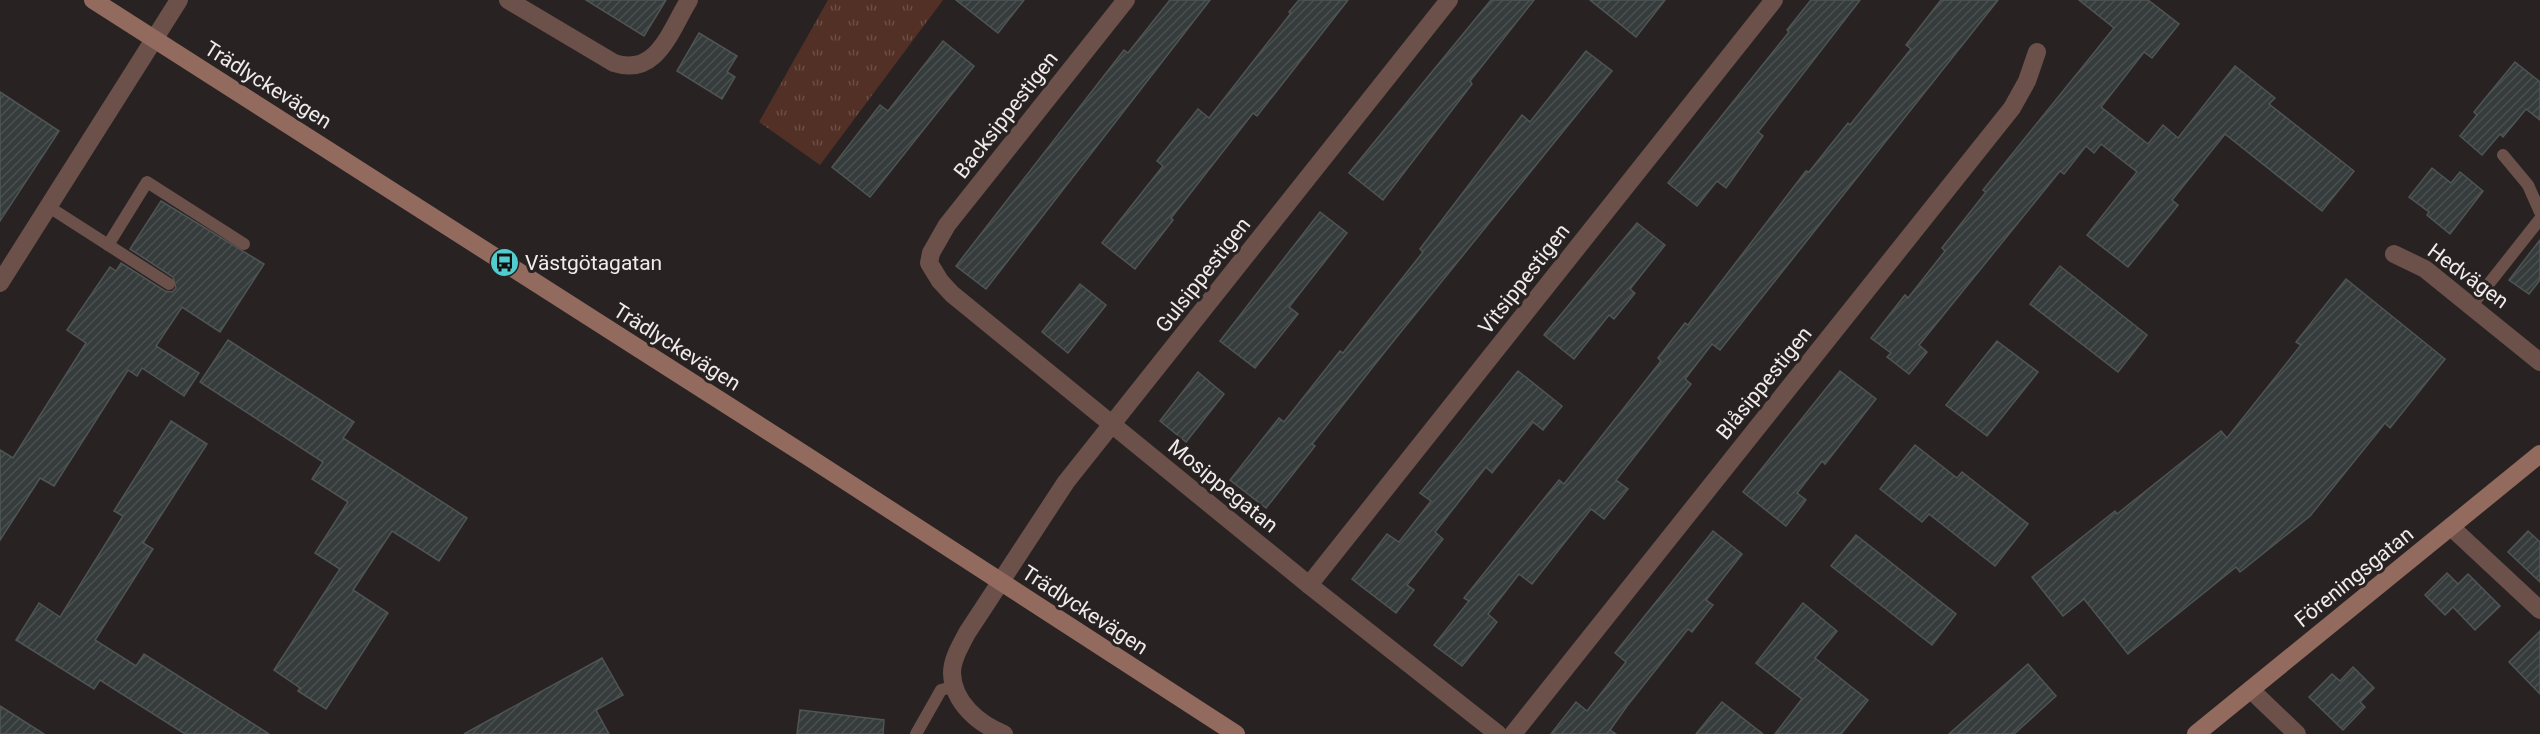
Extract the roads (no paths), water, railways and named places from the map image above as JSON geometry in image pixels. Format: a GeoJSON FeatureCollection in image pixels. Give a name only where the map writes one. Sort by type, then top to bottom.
{"type":"FeatureCollection","features":[{"type":"Feature","properties":{"kind":"street","name":"Trädlyckevägen"},"geometry":{"type":"LineString","coordinates":[[93,0],[797,449],[1236,734]]}},
{"type":"Feature","properties":{"kind":"street"},"geometry":{"type":"LineString","coordinates":[[0,283],[179,0]]}},
{"type":"Feature","properties":{"kind":"street"},"geometry":{"type":"LineString","coordinates":[[508,0],[614,63],[629,68],[644,65],[656,55],[689,0]]}},
{"type":"Feature","properties":{"kind":"street","name":"Backsippestigen"},"geometry":{"type":"LineString","coordinates":[[929,263],[931,253],[947,225],[1126,0]]}},
{"type":"Feature","properties":{"kind":"street","name":"Gulsippestigen"},"geometry":{"type":"LineString","coordinates":[[956,686],[952,672],[957,653],[999,582],[1066,482],[1449,0]]}},
{"type":"Feature","properties":{"kind":"street","name":"Vitsippestigen"},"geometry":{"type":"LineString","coordinates":[[1309,585],[1773,0]]}},
{"type":"Feature","properties":{"kind":"street","name":"Blåsippestigen"},"geometry":{"type":"LineString","coordinates":[[1513,734],[2012,108],[2027,81],[2037,52]]}},
{"type":"Feature","properties":{"kind":"street","name":"Hedvägen"},"geometry":{"type":"LineString","coordinates":[[2394,254],[2425,269],[2540,362]]}},
{"type":"Feature","properties":{"kind":"street","name":"Mosippegatan"},"geometry":{"type":"LineString","coordinates":[[929,263],[940,281],[952,294],[1309,585],[1498,734]]}},
{"type":"Feature","properties":{"kind":"street","name":"Föreningsgatan"},"geometry":{"type":"LineString","coordinates":[[2196,734],[2540,454]]}},
{"type":"Feature","properties":{"kind":"street"},"geometry":{"type":"LineString","coordinates":[[2451,527],[2540,610]]}},
{"type":"Feature","properties":{"kind":"street"},"geometry":{"type":"LineString","coordinates":[[956,686],[969,712],[992,729],[1004,734]]}},
{"type":"Feature","properties":{"kind":"street"},"geometry":{"type":"LineString","coordinates":[[2251,690],[2297,734]]}},
{"type":"Feature","properties":{"kind":"lane"},"geometry":{"type":"LineString","coordinates":[[2503,155],[2522,177],[2540,212]]}},
{"type":"Feature","properties":{"kind":"lane"},"geometry":{"type":"LineString","coordinates":[[108,244],[147,182],[244,244]]}},
{"type":"Feature","properties":{"kind":"lane"},"geometry":{"type":"LineString","coordinates":[[49,207],[169,284]]}},
{"type":"Feature","properties":{"kind":"lane"},"geometry":{"type":"LineString","coordinates":[[2472,305],[2540,219]]}},
{"type":"Feature","properties":{"kind":"lane"},"geometry":{"type":"LineString","coordinates":[[916,734],[941,690],[956,686]]}},
{"type":"Feature","properties":{"kind":"place","name":"Västgötagatan"},"geometry":{"type":"Point","coordinates":[504,263]}}]}
